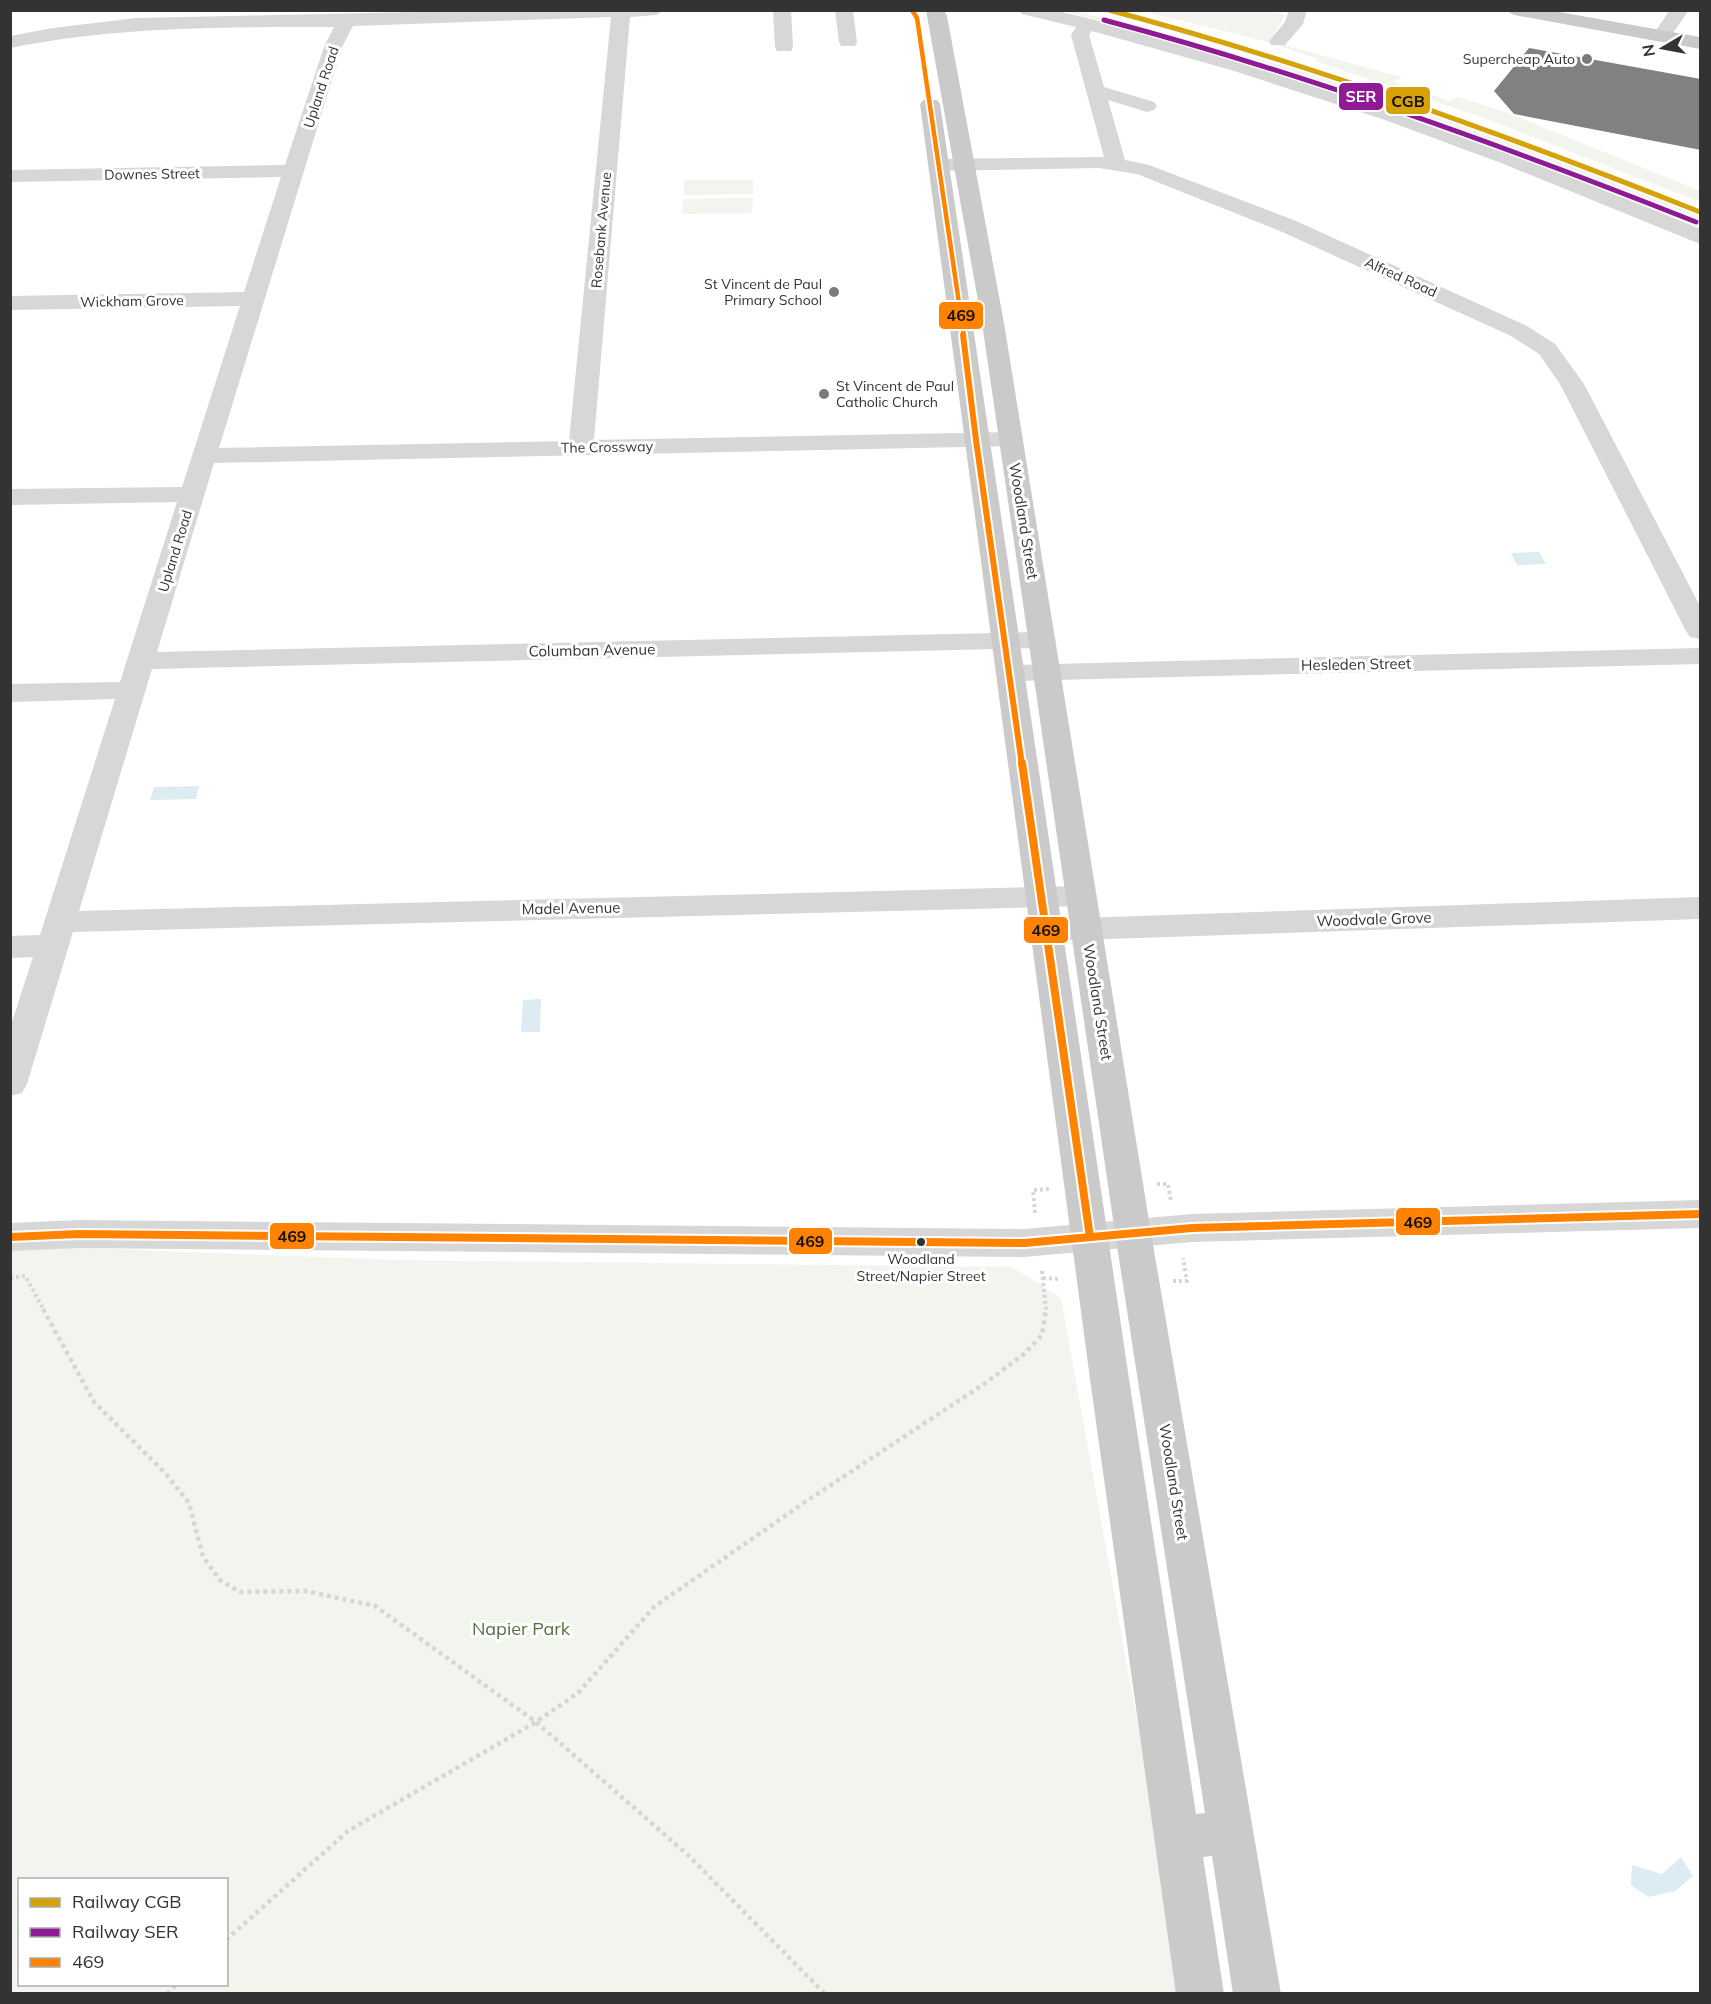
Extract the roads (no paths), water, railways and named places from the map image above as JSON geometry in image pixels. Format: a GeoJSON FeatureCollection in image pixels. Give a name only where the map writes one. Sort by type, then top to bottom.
{"type":"FeatureCollection","features":[{"type":"Feature","properties":{"kind":"main road","name":"Woodland Street"},"geometry":{"type":"LineString","coordinates":[[912,10],[917,18],[951,165],[979,237],[1133,1233],[1257,1994]]}},
{"type":"Feature","properties":{"kind":"main road","name":"Woodland Street"},"geometry":{"type":"LineString","coordinates":[[935,10],[938,16],[951,165],[962,323],[976,440],[1200,1994]]}},
{"type":"Feature","properties":{"kind":"main road"},"geometry":{"type":"LineString","coordinates":[[1514,10],[1701,43]]}},
{"type":"Feature","properties":{"kind":"main road"},"geometry":{"type":"LineString","coordinates":[[1177,1836],[1232,1834]]}},
{"type":"Feature","properties":{"kind":"street"},"geometry":{"type":"LineString","coordinates":[[10,42],[85,28],[147,21],[346,21],[656,10]]}},
{"type":"Feature","properties":{"kind":"street"},"geometry":{"type":"LineString","coordinates":[[782,10],[784,47]]}},
{"type":"Feature","properties":{"kind":"street"},"geometry":{"type":"LineString","coordinates":[[844,10],[848,42]]}},
{"type":"Feature","properties":{"kind":"street"},"geometry":{"type":"LineString","coordinates":[[1029,10],[1225,63],[1360,105],[1544,174],[1701,237]]}},
{"type":"Feature","properties":{"kind":"street"},"geometry":{"type":"LineString","coordinates":[[1278,41],[1294,24],[1298,10]]}},
{"type":"Feature","properties":{"kind":"street"},"geometry":{"type":"LineString","coordinates":[[1661,36],[1680,10]]}},
{"type":"Feature","properties":{"kind":"street","name":"Rosebank Avenue"},"geometry":{"type":"LineString","coordinates":[[581,448],[630,11]]}},
{"type":"Feature","properties":{"kind":"street","name":"Upland Road"},"geometry":{"type":"LineString","coordinates":[[10,1084],[333,46],[346,21]]}},
{"type":"Feature","properties":{"kind":"street"},"geometry":{"type":"LineString","coordinates":[[1087,24],[1080,35],[1116,163]]}},
{"type":"Feature","properties":{"kind":"street"},"geometry":{"type":"LineString","coordinates":[[1095,90],[1146,106]]}},
{"type":"Feature","properties":{"kind":"street","name":"Alfred Road"},"geometry":{"type":"LineString","coordinates":[[951,165],[1116,163],[1142,169],[1288,226],[1452,300],[1519,332],[1547,349],[1572,384],[1701,632]]}},
{"type":"Feature","properties":{"kind":"street","name":"Downes Street"},"geometry":{"type":"LineString","coordinates":[[10,176],[294,171]]}},
{"type":"Feature","properties":{"kind":"street","name":"Wickham Grove"},"geometry":{"type":"LineString","coordinates":[[10,303],[254,299]]}},
{"type":"Feature","properties":{"kind":"street","name":"The Crossway"},"geometry":{"type":"LineString","coordinates":[[204,456],[1011,439]]}},
{"type":"Feature","properties":{"kind":"street"},"geometry":{"type":"LineString","coordinates":[[10,497],[192,494]]}},
{"type":"Feature","properties":{"kind":"street","name":"Columban Avenue"},"geometry":{"type":"LineString","coordinates":[[142,661],[1042,640]]}},
{"type":"Feature","properties":{"kind":"street","name":"Hesleden Street"},"geometry":{"type":"LineString","coordinates":[[1011,673],[1701,656]]}},
{"type":"Feature","properties":{"kind":"street"},"geometry":{"type":"LineString","coordinates":[[10,693],[133,690]]}},
{"type":"Feature","properties":{"kind":"street","name":"Madel Avenue"},"geometry":{"type":"LineString","coordinates":[[10,947],[57,934],[1043,897],[1084,912]]}},
{"type":"Feature","properties":{"kind":"street","name":"Woodvale Grove"},"geometry":{"type":"LineString","coordinates":[[1048,930],[1084,912],[1701,908]]}},
{"type":"Feature","properties":{"kind":"street"},"geometry":{"type":"LineString","coordinates":[[10,1237],[79,1234],[990,1243],[1038,1242],[1192,1228],[1699,1219]]}},
{"type":"Feature","properties":{"kind":"rail line","name":"CGB"},"geometry":{"type":"LineString","coordinates":[[1109,10],[1260,52],[1408,101],[1700,212]]}},
{"type":"Feature","properties":{"kind":"rail line","name":"SER"},"geometry":{"type":"LineString","coordinates":[[1104,20],[1255,62],[1404,111],[1696,222]]}},
{"type":"Feature","properties":{"kind":"place","name":"Supercheap Auto"},"geometry":{"type":"Point","coordinates":[1587,59]}},
{"type":"Feature","properties":{"kind":"place","name":"St Vincent de Paul Primary School"},"geometry":{"type":"Point","coordinates":[834,292]}},
{"type":"Feature","properties":{"kind":"place","name":"St Vincent de Paul Catholic Church"},"geometry":{"type":"Point","coordinates":[824,394]}},
{"type":"Feature","properties":{"kind":"place","name":"Woodland Street/Napier Street"},"geometry":{"type":"Point","coordinates":[921,1242]}},
{"type":"Feature","properties":{"kind":"park label","name":"Napier Park"},"geometry":{"type":"Point","coordinates":[521,1628]}}]}
